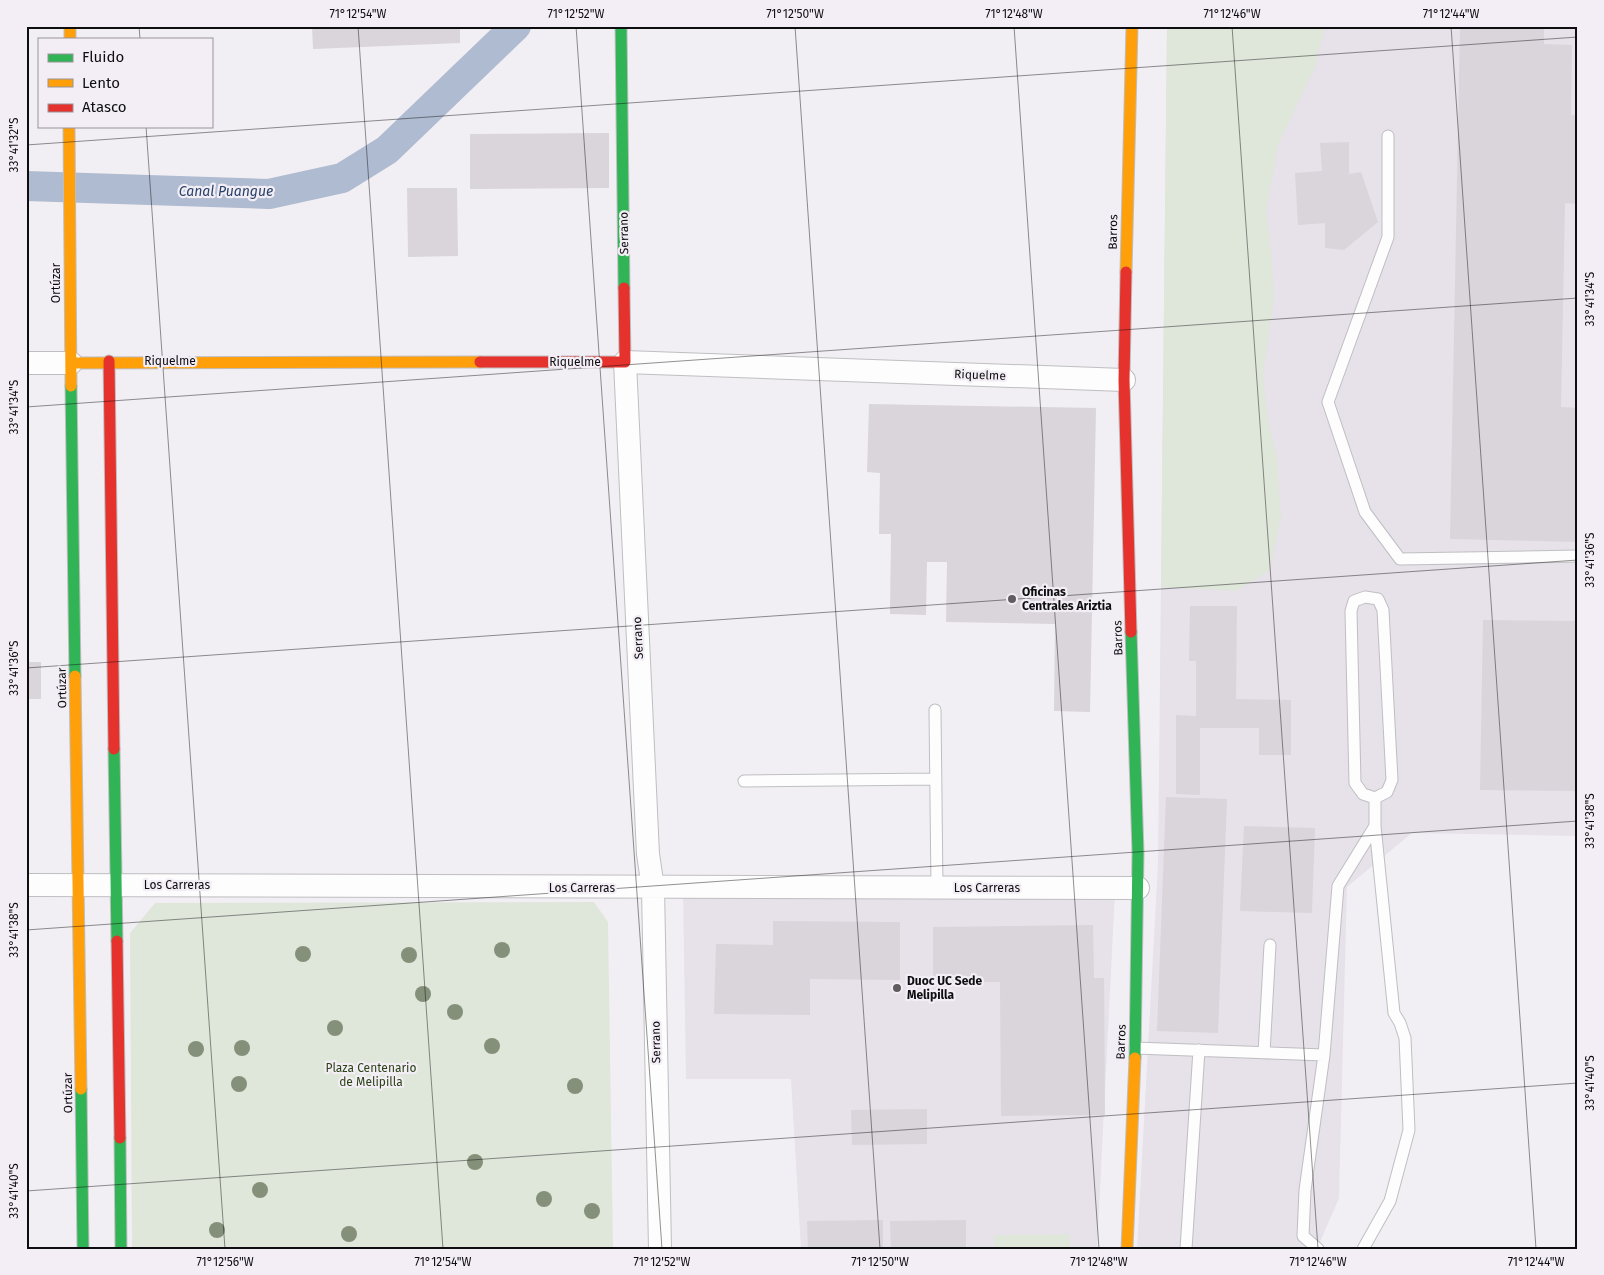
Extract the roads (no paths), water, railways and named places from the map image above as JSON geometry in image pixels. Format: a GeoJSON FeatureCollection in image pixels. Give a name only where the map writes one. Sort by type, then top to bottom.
{"type":"FeatureCollection","features":[{"type":"Feature","properties":{"kind":"main road","name":"Serrano"},"geometry":{"type":"LineString","coordinates":[[621,26],[625,362]]}},
{"type":"Feature","properties":{"kind":"main road","name":"Barros"},"geometry":{"type":"LineString","coordinates":[[1127,1249],[1135,1048],[1138,888],[1124,380],[1132,26]]}},
{"type":"Feature","properties":{"kind":"main road","name":"Ortúzar"},"geometry":{"type":"LineString","coordinates":[[70,128],[70,362],[83,1249]]}},
{"type":"Feature","properties":{"kind":"main road"},"geometry":{"type":"LineString","coordinates":[[109,361],[120,1249]]}},
{"type":"Feature","properties":{"kind":"main road","name":"Riquelme"},"geometry":{"type":"LineString","coordinates":[[70,362],[625,362]]}},
{"type":"Feature","properties":{"kind":"street","name":"Riquelme"},"geometry":{"type":"LineString","coordinates":[[26,363],[70,362]]}},
{"type":"Feature","properties":{"kind":"street","name":"Riquelme"},"geometry":{"type":"LineString","coordinates":[[625,362],[1124,380]]}},
{"type":"Feature","properties":{"kind":"street","name":"Serrano"},"geometry":{"type":"LineString","coordinates":[[625,362],[648,854],[653,888],[660,1249]]}},
{"type":"Feature","properties":{"kind":"street","name":"Los Carreras"},"geometry":{"type":"LineString","coordinates":[[26,885],[1138,888]]}},
{"type":"Feature","properties":{"kind":"lane"},"geometry":{"type":"LineString","coordinates":[[1388,136],[1388,237],[1328,402],[1365,512],[1400,558],[1578,556]]}},
{"type":"Feature","properties":{"kind":"lane"},"geometry":{"type":"LineString","coordinates":[[1365,597],[1378,599],[1383,610],[1391,752],[1392,780],[1388,792],[1375,798],[1363,794],[1355,783],[1351,611],[1354,601],[1365,597]]}},
{"type":"Feature","properties":{"kind":"lane"},"geometry":{"type":"LineString","coordinates":[[935,710],[937,888]]}},
{"type":"Feature","properties":{"kind":"lane"},"geometry":{"type":"LineString","coordinates":[[744,781],[936,779]]}},
{"type":"Feature","properties":{"kind":"lane"},"geometry":{"type":"LineString","coordinates":[[1363,1249],[1390,1201],[1409,1130],[1405,1038],[1394,1013],[1374,826],[1375,798]]}},
{"type":"Feature","properties":{"kind":"lane"},"geometry":{"type":"LineString","coordinates":[[1318,1249],[1303,1236],[1305,1190],[1324,1055],[1338,886],[1374,826]]}},
{"type":"Feature","properties":{"kind":"lane"},"geometry":{"type":"LineString","coordinates":[[1264,1053],[1270,945]]}},
{"type":"Feature","properties":{"kind":"lane"},"geometry":{"type":"LineString","coordinates":[[1135,1048],[1324,1055]]}},
{"type":"Feature","properties":{"kind":"lane"},"geometry":{"type":"LineString","coordinates":[[1186,1249],[1199,1050]]}},
{"type":"Feature","properties":{"kind":"waterway","name":"Canal Puangue"},"geometry":{"type":"LineString","coordinates":[[26,186],[269,194],[342,178],[387,150],[516,26]]}},
{"type":"Feature","properties":{"kind":"place","name":"Oficinas Centrales Ariztia"},"geometry":{"type":"Point","coordinates":[1012,599]}},
{"type":"Feature","properties":{"kind":"place","name":"Duoc UC Sede Melipilla"},"geometry":{"type":"Point","coordinates":[897,988]}},
{"type":"Feature","properties":{"kind":"park label","name":"Plaza Centenario de Melipilla"},"geometry":{"type":"Point","coordinates":[371,1075]}}]}
